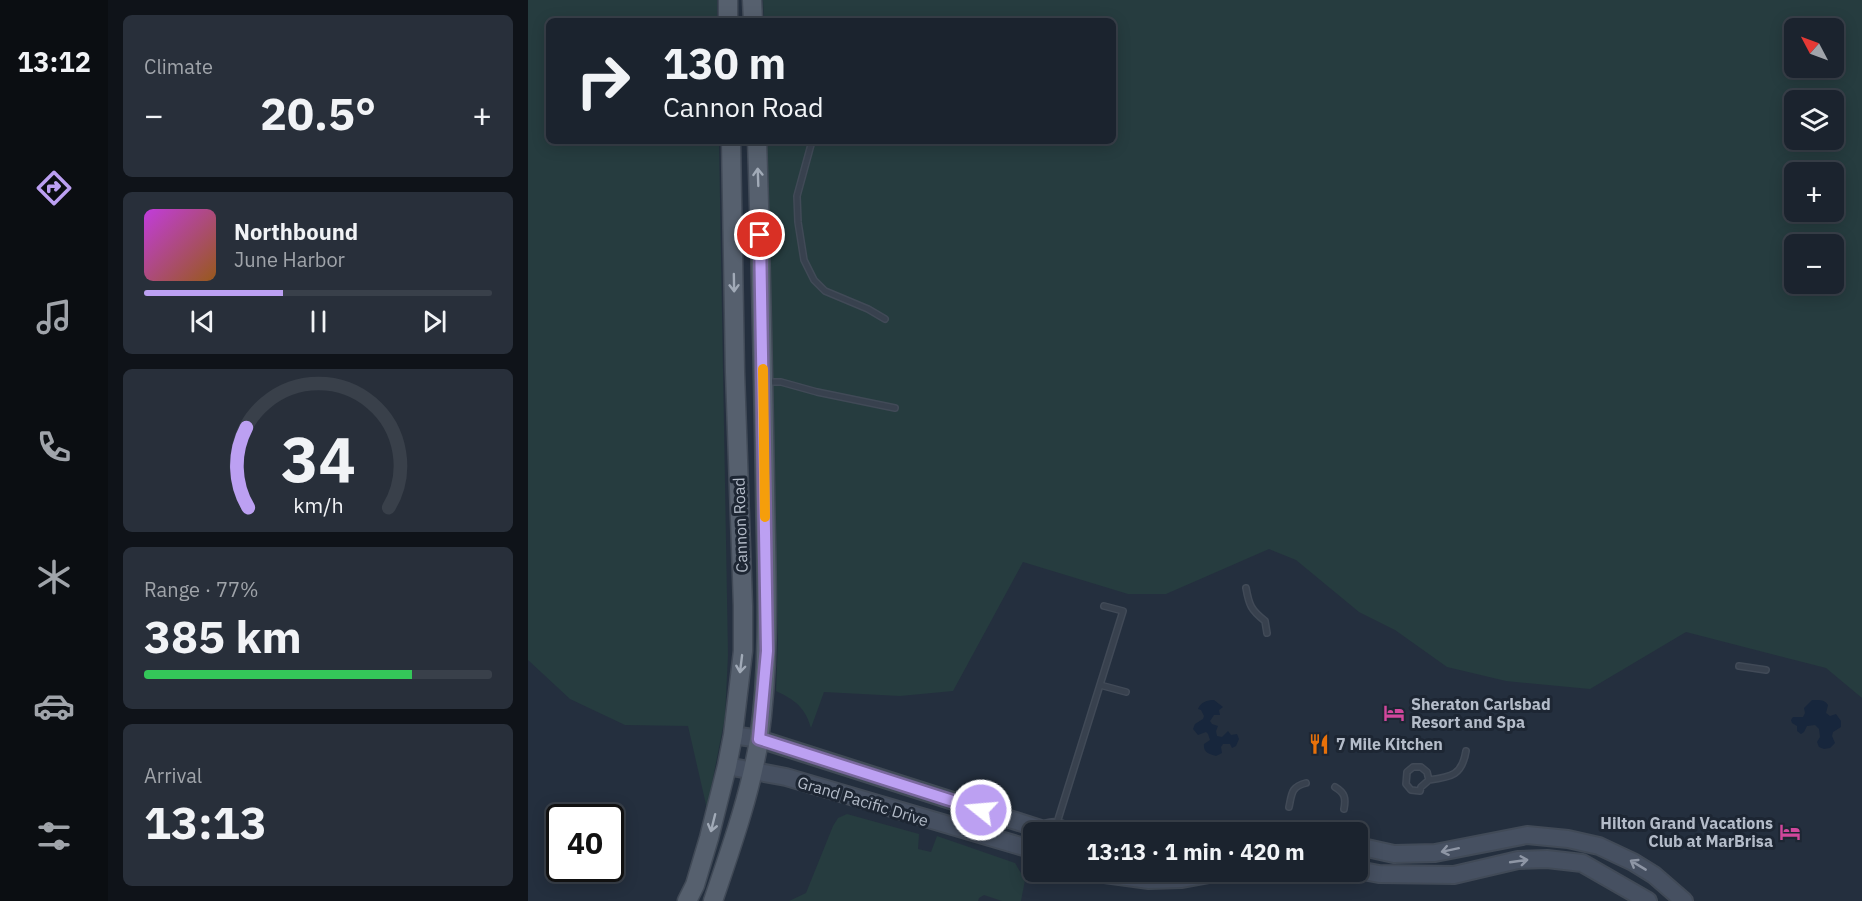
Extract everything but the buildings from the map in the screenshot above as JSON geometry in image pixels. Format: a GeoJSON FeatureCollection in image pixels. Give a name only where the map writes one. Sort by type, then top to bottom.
{"type":"FeatureCollection","features":[{"type":"Feature","properties":{"kind":"main road"},"geometry":{"type":"LineString","coordinates":[[728,0],[728,18]]}},
{"type":"Feature","properties":{"kind":"main road"},"geometry":{"type":"LineString","coordinates":[[752,0],[753,18]]}},
{"type":"Feature","properties":{"kind":"main road","name":"Cannon Road"},"geometry":{"type":"LineString","coordinates":[[687,901],[709,838],[727,766],[743,651],[731,144]]}},
{"type":"Feature","properties":{"kind":"main road","name":"Cannon Road"},"geometry":{"type":"LineString","coordinates":[[713,901],[741,817],[759,739],[767,651],[757,144]]}},
{"type":"Feature","properties":{"kind":"street","name":"Grand Pacific Drive"},"geometry":{"type":"LineString","coordinates":[[733,735],[759,739],[1023,822]]}},
{"type":"Feature","properties":{"kind":"street","name":"Grand Pacific Drive"},"geometry":{"type":"LineString","coordinates":[[727,766],[786,777],[932,822],[1023,847]]}},
{"type":"Feature","properties":{"kind":"street"},"geometry":{"type":"LineString","coordinates":[[932,822],[939,797]]}},
{"type":"Feature","properties":{"kind":"street"},"geometry":{"type":"LineString","coordinates":[[1368,848],[1394,854],[1435,853],[1527,835],[1568,839],[1599,846],[1633,862],[1654,875],[1684,901]]}},
{"type":"Feature","properties":{"kind":"street"},"geometry":{"type":"LineString","coordinates":[[1368,872],[1454,875],[1518,860],[1543,858],[1582,863],[1648,901]]}},
{"type":"Feature","properties":{"kind":"lane"},"geometry":{"type":"LineString","coordinates":[[811,144],[797,196],[804,261],[814,280],[825,291],[868,309],[885,319]]}},
{"type":"Feature","properties":{"kind":"lane"},"geometry":{"type":"LineString","coordinates":[[763,382],[781,382],[895,408]]}},
{"type":"Feature","properties":{"kind":"lane"},"geometry":{"type":"LineString","coordinates":[[1246,588],[1252,610],[1265,621],[1267,633]]}},
{"type":"Feature","properties":{"kind":"lane"},"geometry":{"type":"LineString","coordinates":[[1055,822],[1123,611],[1104,606]]}},
{"type":"Feature","properties":{"kind":"lane"},"geometry":{"type":"LineString","coordinates":[[1739,666],[1766,670]]}},
{"type":"Feature","properties":{"kind":"lane"},"geometry":{"type":"LineString","coordinates":[[1100,685],[1126,692]]}},
{"type":"Feature","properties":{"kind":"lane"},"geometry":{"type":"LineString","coordinates":[[1430,780],[1428,772],[1417,766],[1407,772],[1405,780],[1408,788],[1420,791],[1421,787],[1430,780],[1454,775],[1460,769],[1466,751]]}},
{"type":"Feature","properties":{"kind":"lane"},"geometry":{"type":"LineString","coordinates":[[1289,807],[1292,792],[1297,786],[1306,783]]}},
{"type":"Feature","properties":{"kind":"lane"},"geometry":{"type":"LineString","coordinates":[[1335,787],[1343,792],[1346,798],[1344,809]]}},
{"type":"Feature","properties":{"kind":"green space"},"geometry":{"type":"Polygon","coordinates":[[[528,0],[717,0],[717,18],[546,18],[546,144],[719,144],[728,655],[725,717],[707,809],[688,726],[625,725],[570,699],[528,660],[528,0]]]}},
{"type":"Feature","properties":{"kind":"green space"},"geometry":{"type":"Polygon","coordinates":[[[763,0],[1862,0],[1862,698],[1826,668],[1686,632],[1590,689],[1506,681],[1447,667],[1395,630],[1359,612],[1296,560],[1269,549],[1166,594],[1128,594],[1023,562],[953,691],[900,696],[824,692],[811,728],[806,715],[798,705],[776,691],[778,640],[766,144],[1116,144],[1116,18],[764,18],[763,0]]]}},
{"type":"Feature","properties":{"kind":"green space"},"geometry":{"type":"Polygon","coordinates":[[[847,814],[919,834],[918,849],[931,852],[937,836],[1015,863],[1025,882],[1021,901],[1002,901],[984,895],[978,901],[789,901],[806,893],[838,818],[847,814]]]}},
{"type":"Feature","properties":{"kind":"water"},"geometry":{"type":"Polygon","coordinates":[[[1209,700],[1214,700],[1223,707],[1219,710],[1220,715],[1214,715],[1210,721],[1218,726],[1217,736],[1222,737],[1228,731],[1231,735],[1237,734],[1239,739],[1236,746],[1232,748],[1230,744],[1223,744],[1222,753],[1216,756],[1204,749],[1204,744],[1210,740],[1208,734],[1206,732],[1198,735],[1193,729],[1204,716],[1198,709],[1199,707],[1209,700]]]}},
{"type":"Feature","properties":{"kind":"water"},"geometry":{"type":"Polygon","coordinates":[[[1812,700],[1825,702],[1828,705],[1826,713],[1830,716],[1836,714],[1841,721],[1841,727],[1833,732],[1835,743],[1830,748],[1819,747],[1817,742],[1820,737],[1819,729],[1815,725],[1807,726],[1801,734],[1797,731],[1797,726],[1792,723],[1793,717],[1803,717],[1804,708],[1812,700]]]}},
{"type":"Feature","properties":{"kind":"slow traffic"},"geometry":{"type":"LineString","coordinates":[[763,369],[765,517]]}},
{"type":"Feature","properties":{"kind":"place","name":"Sheraton Carlsbad Resort and Spa"},"geometry":{"type":"Point","coordinates":[1394,713]}},
{"type":"Feature","properties":{"kind":"place","name":"7 Mile Kitchen"},"geometry":{"type":"Point","coordinates":[1319,744]}},
{"type":"Feature","properties":{"kind":"place","name":"Hilton Grand Vacations Club at MarBrisa"},"geometry":{"type":"Point","coordinates":[1790,832]}},
{"type":"Feature","properties":{"kind":"route"},"geometry":{"type":"LineString","coordinates":[[760,235],[767,651],[759,739],[981,810]]}}]}
